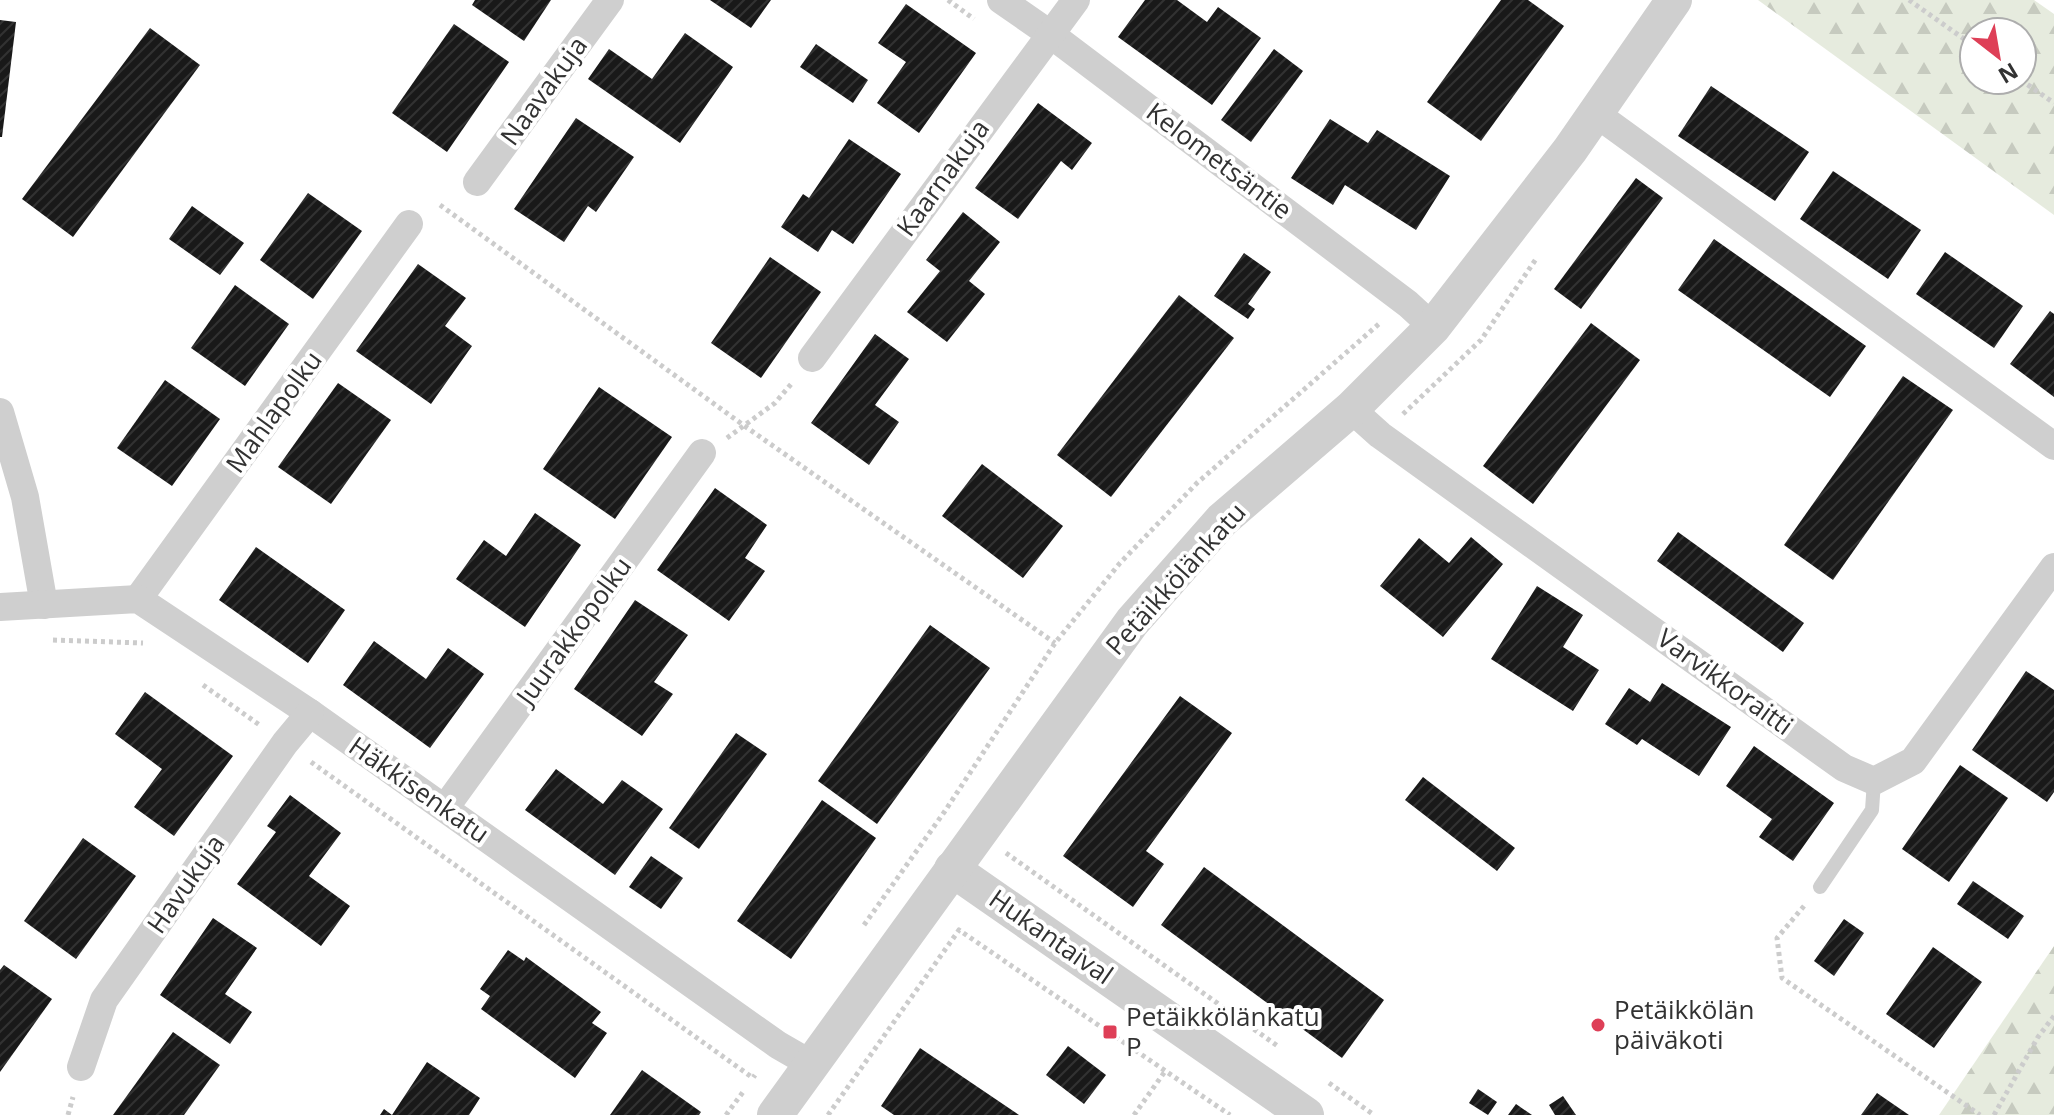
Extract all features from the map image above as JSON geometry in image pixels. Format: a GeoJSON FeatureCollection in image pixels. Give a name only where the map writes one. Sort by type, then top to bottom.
{"type":"FeatureCollection","features":[{"type":"Feature","properties":{"kind":"street","name":"Naavakuja"},"geometry":{"type":"LineString","coordinates":[[477,182],[610,0]]}},
{"type":"Feature","properties":{"kind":"street","name":"Kelometsäntie"},"geometry":{"type":"LineString","coordinates":[[1001,0],[1408,304],[1433,327]]}},
{"type":"Feature","properties":{"kind":"street","name":"Kaarnakuja"},"geometry":{"type":"LineString","coordinates":[[812,358],[1076,0]]}},
{"type":"Feature","properties":{"kind":"street","name":"Petäikkölänkatu"},"geometry":{"type":"LineString","coordinates":[[775,1115],[1132,622],[1222,520],[1351,409],[1433,327],[1501,242],[1674,0]]}},
{"type":"Feature","properties":{"kind":"street"},"geometry":{"type":"LineString","coordinates":[[1595,113],[2054,446]]}},
{"type":"Feature","properties":{"kind":"street","name":"Mahlapolku"},"geometry":{"type":"LineString","coordinates":[[138,599],[409,224]]}},
{"type":"Feature","properties":{"kind":"street","name":"Varvikkoraitti"},"geometry":{"type":"LineString","coordinates":[[1351,409],[1380,435],[1844,768],[1874,781]]}},
{"type":"Feature","properties":{"kind":"street"},"geometry":{"type":"LineString","coordinates":[[0,412],[25,497],[44,605]]}},
{"type":"Feature","properties":{"kind":"street","name":"Juurakkopolku"},"geometry":{"type":"LineString","coordinates":[[445,808],[702,453]]}},
{"type":"Feature","properties":{"kind":"street"},"geometry":{"type":"LineString","coordinates":[[1874,781],[1913,761],[2054,567]]}},
{"type":"Feature","properties":{"kind":"street"},"geometry":{"type":"LineString","coordinates":[[0,607],[138,599]]}},
{"type":"Feature","properties":{"kind":"street","name":"Häkkisenkatu"},"geometry":{"type":"LineString","coordinates":[[138,599],[310,713],[778,1045],[811,1064]]}},
{"type":"Feature","properties":{"kind":"street","name":"Havukuja"},"geometry":{"type":"LineString","coordinates":[[81,1067],[104,1000],[285,743],[310,713]]}},
{"type":"Feature","properties":{"kind":"street","name":"Hukantaival"},"geometry":{"type":"LineString","coordinates":[[952,869],[1306,1115]]}},
{"type":"Feature","properties":{"kind":"lane"},"geometry":{"type":"LineString","coordinates":[[1820,887],[1872,810],[1874,781]]}},
{"type":"Feature","properties":{"kind":"path"},"geometry":{"type":"LineString","coordinates":[[1909,0],[1958,35]]}},
{"type":"Feature","properties":{"kind":"path"},"geometry":{"type":"LineString","coordinates":[[409,224],[477,182]]}},
{"type":"Feature","properties":{"kind":"path"},"geometry":{"type":"LineString","coordinates":[[440,205],[746,427],[1055,643]]}},
{"type":"Feature","properties":{"kind":"path"},"geometry":{"type":"LineString","coordinates":[[702,453],[746,427],[775,403],[812,358]]}},
{"type":"Feature","properties":{"kind":"path"},"geometry":{"type":"LineString","coordinates":[[42,639],[144,643]]}},
{"type":"Feature","properties":{"kind":"path"},"geometry":{"type":"LineString","coordinates":[[195,680],[753,1078]]}},
{"type":"Feature","properties":{"kind":"path"},"geometry":{"type":"LineString","coordinates":[[1010,856],[1283,1050]]}},
{"type":"Feature","properties":{"kind":"path"},"geometry":{"type":"LineString","coordinates":[[1820,887],[1777,938],[1782,978],[1980,1115]]}},
{"type":"Feature","properties":{"kind":"path"},"geometry":{"type":"LineString","coordinates":[[828,1115],[959,930],[1230,1115]]}},
{"type":"Feature","properties":{"kind":"path"},"geometry":{"type":"LineString","coordinates":[[1994,1115],[2038,1037],[2054,1016]]}},
{"type":"Feature","properties":{"kind":"path"},"geometry":{"type":"LineString","coordinates":[[1134,1115],[1166,1070]]}},
{"type":"Feature","properties":{"kind":"path"},"geometry":{"type":"LineString","coordinates":[[1322,1078],[1374,1115]]}},
{"type":"Feature","properties":{"kind":"green space"},"geometry":{"type":"Polygon","coordinates":[[[1758,0],[2034,0],[2054,14],[2054,215],[1758,0]]]}},
{"type":"Feature","properties":{"kind":"green space"},"geometry":{"type":"Polygon","coordinates":[[[2054,946],[2054,1115],[1939,1115],[2054,946]]]}},
{"type":"Feature","properties":{"kind":"building"},"geometry":{"type":"Polygon","coordinates":[[[475,0],[551,0],[524,41],[472,5],[475,0]]]}},
{"type":"Feature","properties":{"kind":"building"},"geometry":{"type":"Polygon","coordinates":[[[710,0],[771,0],[751,28],[710,0]]]}},
{"type":"Feature","properties":{"kind":"building"},"geometry":{"type":"Polygon","coordinates":[[[1145,0],[1177,0],[1207,22],[1218,7],[1261,38],[1212,105],[1118,37],[1145,0]]]}},
{"type":"Feature","properties":{"kind":"building"},"geometry":{"type":"Polygon","coordinates":[[[1501,0],[1528,0],[1564,26],[1481,141],[1427,102],[1501,0]]]}},
{"type":"Feature","properties":{"kind":"building"},"geometry":{"type":"Polygon","coordinates":[[[906,4],[976,53],[919,133],[877,103],[906,62],[878,43],[906,4]]]}},
{"type":"Feature","properties":{"kind":"building"},"geometry":{"type":"Polygon","coordinates":[[[0,20],[16,22],[2,137],[0,137],[0,20]]]}},
{"type":"Feature","properties":{"kind":"building"},"geometry":{"type":"Polygon","coordinates":[[[454,24],[509,62],[447,152],[392,113],[454,24]]]}},
{"type":"Feature","properties":{"kind":"building"},"geometry":{"type":"Polygon","coordinates":[[[150,28],[200,65],[73,237],[22,199],[150,28]]]}},
{"type":"Feature","properties":{"kind":"building"},"geometry":{"type":"Polygon","coordinates":[[[685,33],[733,67],[680,143],[588,79],[609,49],[652,79],[685,33]]]}},
{"type":"Feature","properties":{"kind":"building"},"geometry":{"type":"Polygon","coordinates":[[[816,44],[868,80],[853,103],[800,67],[816,44]]]}},
{"type":"Feature","properties":{"kind":"building"},"geometry":{"type":"Polygon","coordinates":[[[1274,49],[1303,71],[1251,142],[1221,120],[1274,49]]]}},
{"type":"Feature","properties":{"kind":"building"},"geometry":{"type":"Polygon","coordinates":[[[1711,86],[1809,152],[1775,201],[1678,136],[1711,86]]]}},
{"type":"Feature","properties":{"kind":"building"},"geometry":{"type":"Polygon","coordinates":[[[1038,103],[1092,143],[1072,170],[1061,161],[1018,219],[975,188],[1038,103]]]}},
{"type":"Feature","properties":{"kind":"building"},"geometry":{"type":"Polygon","coordinates":[[[576,118],[634,157],[596,212],[588,206],[564,242],[514,209],[576,118]]]}},
{"type":"Feature","properties":{"kind":"building"},"geometry":{"type":"Polygon","coordinates":[[[1330,119],[1368,143],[1377,130],[1450,176],[1416,230],[1345,185],[1333,205],[1291,178],[1330,119]]]}},
{"type":"Feature","properties":{"kind":"building"},"geometry":{"type":"Polygon","coordinates":[[[849,139],[901,174],[853,244],[832,230],[818,252],[781,227],[803,194],[809,198],[849,139]]]}},
{"type":"Feature","properties":{"kind":"building"},"geometry":{"type":"Polygon","coordinates":[[[1833,171],[1921,230],[1888,279],[1800,219],[1833,171]]]}},
{"type":"Feature","properties":{"kind":"building"},"geometry":{"type":"Polygon","coordinates":[[[1636,178],[1663,198],[1581,309],[1554,289],[1636,178]]]}},
{"type":"Feature","properties":{"kind":"building"},"geometry":{"type":"Polygon","coordinates":[[[308,193],[362,231],[313,299],[260,260],[308,193]]]}},
{"type":"Feature","properties":{"kind":"building"},"geometry":{"type":"Polygon","coordinates":[[[192,206],[244,243],[220,275],[169,239],[192,206]]]}},
{"type":"Feature","properties":{"kind":"building"},"geometry":{"type":"Polygon","coordinates":[[[963,212],[1000,242],[969,281],[985,294],[947,342],[907,312],[940,271],[926,260],[963,212]]]}},
{"type":"Feature","properties":{"kind":"building"},"geometry":{"type":"Polygon","coordinates":[[[1714,239],[1866,346],[1830,397],[1678,290],[1714,239]]]}},
{"type":"Feature","properties":{"kind":"building"},"geometry":{"type":"Polygon","coordinates":[[[1945,252],[2023,306],[1994,348],[1916,294],[1945,252]]]}},
{"type":"Feature","properties":{"kind":"building"},"geometry":{"type":"Polygon","coordinates":[[[1244,253],[1271,272],[1248,304],[1255,309],[1248,319],[1214,296],[1244,253]]]}},
{"type":"Feature","properties":{"kind":"building"},"geometry":{"type":"Polygon","coordinates":[[[770,257],[821,292],[761,378],[711,343],[770,257]]]}},
{"type":"Feature","properties":{"kind":"building"},"geometry":{"type":"Polygon","coordinates":[[[418,264],[466,298],[445,326],[472,346],[431,404],[356,351],[418,264]]]}},
{"type":"Feature","properties":{"kind":"building"},"geometry":{"type":"Polygon","coordinates":[[[235,285],[289,324],[245,386],[191,348],[235,285]]]}},
{"type":"Feature","properties":{"kind":"building"},"geometry":{"type":"Polygon","coordinates":[[[1179,295],[1234,338],[1111,497],[1057,455],[1179,295]]]}},
{"type":"Feature","properties":{"kind":"building"},"geometry":{"type":"Polygon","coordinates":[[[2050,311],[2054,314],[2054,397],[2010,364],[2050,311]]]}},
{"type":"Feature","properties":{"kind":"building"},"geometry":{"type":"Polygon","coordinates":[[[1591,323],[1640,360],[1533,504],[1483,466],[1591,323]]]}},
{"type":"Feature","properties":{"kind":"building"},"geometry":{"type":"Polygon","coordinates":[[[875,334],[909,359],[875,405],[899,422],[869,465],[811,423],[875,334]]]}},
{"type":"Feature","properties":{"kind":"building"},"geometry":{"type":"Polygon","coordinates":[[[1903,376],[1953,410],[1833,580],[1784,545],[1903,376]]]}},
{"type":"Feature","properties":{"kind":"building"},"geometry":{"type":"Polygon","coordinates":[[[165,380],[220,419],[172,486],[117,448],[165,380]]]}},
{"type":"Feature","properties":{"kind":"building"},"geometry":{"type":"Polygon","coordinates":[[[338,383],[391,420],[331,504],[278,467],[338,383]]]}},
{"type":"Feature","properties":{"kind":"building"},"geometry":{"type":"Polygon","coordinates":[[[599,387],[672,437],[615,519],[543,469],[599,387]]]}},
{"type":"Feature","properties":{"kind":"building"},"geometry":{"type":"Polygon","coordinates":[[[982,464],[1063,526],[1023,578],[942,516],[982,464]]]}},
{"type":"Feature","properties":{"kind":"building"},"geometry":{"type":"Polygon","coordinates":[[[715,488],[767,525],[745,558],[765,571],[729,621],[657,570],[715,488]]]}},
{"type":"Feature","properties":{"kind":"building"},"geometry":{"type":"Polygon","coordinates":[[[535,513],[581,545],[525,627],[456,579],[484,540],[506,556],[535,513]]]}},
{"type":"Feature","properties":{"kind":"building"},"geometry":{"type":"Polygon","coordinates":[[[1678,532],[1804,623],[1783,652],[1657,561],[1678,532]]]}},
{"type":"Feature","properties":{"kind":"building"},"geometry":{"type":"Polygon","coordinates":[[[1471,537],[1503,564],[1443,637],[1380,586],[1419,538],[1449,563],[1471,537]]]}},
{"type":"Feature","properties":{"kind":"building"},"geometry":{"type":"Polygon","coordinates":[[[256,547],[345,610],[308,663],[219,600],[256,547]]]}},
{"type":"Feature","properties":{"kind":"building"},"geometry":{"type":"Polygon","coordinates":[[[1537,586],[1583,615],[1563,647],[1599,670],[1573,711],[1491,659],[1537,586]]]}},
{"type":"Feature","properties":{"kind":"building"},"geometry":{"type":"Polygon","coordinates":[[[635,600],[688,635],[654,682],[673,694],[642,736],[574,689],[635,600]]]}},
{"type":"Feature","properties":{"kind":"building"},"geometry":{"type":"Polygon","coordinates":[[[930,625],[990,668],[877,824],[818,781],[930,625]]]}},
{"type":"Feature","properties":{"kind":"building"},"geometry":{"type":"Polygon","coordinates":[[[374,641],[426,679],[448,648],[484,674],[430,748],[343,685],[374,641]]]}},
{"type":"Feature","properties":{"kind":"building"},"geometry":{"type":"Polygon","coordinates":[[[2026,671],[2054,690],[2054,792],[2047,802],[1972,750],[2026,671]]]}},
{"type":"Feature","properties":{"kind":"building"},"geometry":{"type":"Polygon","coordinates":[[[1662,683],[1731,727],[1699,776],[1642,739],[1637,745],[1605,724],[1629,688],[1650,702],[1662,683]]]}},
{"type":"Feature","properties":{"kind":"building"},"geometry":{"type":"Polygon","coordinates":[[[145,692],[233,756],[174,836],[134,807],[162,769],[115,734],[145,692]]]}},
{"type":"Feature","properties":{"kind":"building"},"geometry":{"type":"Polygon","coordinates":[[[1180,696],[1232,733],[1146,851],[1164,864],[1133,907],[1063,856],[1180,696]]]}},
{"type":"Feature","properties":{"kind":"building"},"geometry":{"type":"Polygon","coordinates":[[[736,733],[767,754],[699,849],[669,828],[736,733]]]}},
{"type":"Feature","properties":{"kind":"building"},"geometry":{"type":"Polygon","coordinates":[[[1754,746],[1834,803],[1793,861],[1759,837],[1772,819],[1726,786],[1754,746]]]}},
{"type":"Feature","properties":{"kind":"building"},"geometry":{"type":"Polygon","coordinates":[[[1960,765],[2008,798],[1949,882],[1902,849],[1960,765]]]}},
{"type":"Feature","properties":{"kind":"building"},"geometry":{"type":"Polygon","coordinates":[[[556,769],[603,804],[622,780],[663,809],[615,875],[525,810],[556,769]]]}},
{"type":"Feature","properties":{"kind":"building"},"geometry":{"type":"Polygon","coordinates":[[[1423,777],[1515,848],[1497,871],[1405,800],[1423,777]]]}},
{"type":"Feature","properties":{"kind":"building"},"geometry":{"type":"Polygon","coordinates":[[[290,795],[341,833],[309,876],[350,906],[321,946],[237,884],[276,832],[267,826],[290,795]]]}},
{"type":"Feature","properties":{"kind":"building"},"geometry":{"type":"Polygon","coordinates":[[[822,800],[876,838],[791,959],[737,921],[822,800]]]}},
{"type":"Feature","properties":{"kind":"building"},"geometry":{"type":"Polygon","coordinates":[[[83,838],[136,876],[76,959],[24,921],[83,838]]]}},
{"type":"Feature","properties":{"kind":"building"},"geometry":{"type":"Polygon","coordinates":[[[651,856],[683,878],[661,909],[629,887],[651,856]]]}},
{"type":"Feature","properties":{"kind":"building"},"geometry":{"type":"Polygon","coordinates":[[[1204,867],[1384,1000],[1342,1058],[1161,925],[1204,867]]]}},
{"type":"Feature","properties":{"kind":"building"},"geometry":{"type":"Polygon","coordinates":[[[1973,881],[2024,916],[2008,939],[1957,904],[1973,881]]]}},
{"type":"Feature","properties":{"kind":"building"},"geometry":{"type":"Polygon","coordinates":[[[213,918],[257,948],[225,994],[252,1012],[230,1044],[160,995],[213,918]]]}},
{"type":"Feature","properties":{"kind":"building"},"geometry":{"type":"Polygon","coordinates":[[[1844,919],[1864,933],[1834,976],[1814,961],[1844,919]]]}},
{"type":"Feature","properties":{"kind":"building"},"geometry":{"type":"Polygon","coordinates":[[[1933,947],[1982,982],[1934,1048],[1886,1014],[1933,947]]]}},
{"type":"Feature","properties":{"kind":"building"},"geometry":{"type":"Polygon","coordinates":[[[508,950],[524,961],[526,957],[601,1012],[592,1023],[607,1033],[575,1078],[481,1009],[490,996],[480,989],[508,950]]]}},
{"type":"Feature","properties":{"kind":"building"},"geometry":{"type":"Polygon","coordinates":[[[4,965],[52,999],[0,1072],[0,970],[4,965]]]}},
{"type":"Feature","properties":{"kind":"building"},"geometry":{"type":"Polygon","coordinates":[[[173,1032],[220,1065],[184,1115],[113,1115],[173,1032]]]}},
{"type":"Feature","properties":{"kind":"building"},"geometry":{"type":"Polygon","coordinates":[[[1068,1046],[1106,1075],[1084,1104],[1046,1075],[1068,1046]]]}},
{"type":"Feature","properties":{"kind":"building"},"geometry":{"type":"Polygon","coordinates":[[[920,1048],[1019,1115],[894,1115],[881,1106],[920,1048]]]}},
{"type":"Feature","properties":{"kind":"building"},"geometry":{"type":"Polygon","coordinates":[[[427,1062],[480,1098],[469,1115],[392,1115],[427,1062]]]}},
{"type":"Feature","properties":{"kind":"building"},"geometry":{"type":"Polygon","coordinates":[[[642,1070],[701,1112],[699,1115],[610,1115],[642,1070]]]}},
{"type":"Feature","properties":{"kind":"building"},"geometry":{"type":"Polygon","coordinates":[[[1478,1089],[1497,1102],[1488,1115],[1469,1103],[1478,1089]]]}},
{"type":"Feature","properties":{"kind":"building"},"geometry":{"type":"Polygon","coordinates":[[[1877,1093],[1909,1115],[1861,1115],[1877,1093]]]}},
{"type":"Feature","properties":{"kind":"building"},"geometry":{"type":"Polygon","coordinates":[[[1563,1096],[1576,1115],[1555,1115],[1549,1105],[1563,1096]]]}},
{"type":"Feature","properties":{"kind":"building"},"geometry":{"type":"Polygon","coordinates":[[[1516,1104],[1532,1115],[1508,1115],[1516,1104]]]}},
{"type":"Feature","properties":{"kind":"place","name":"Petäikkölän päiväkoti"},"geometry":{"type":"Point","coordinates":[1598,1025]}},
{"type":"Feature","properties":{"kind":"place","name":"Petäikkölänkatu P"},"geometry":{"type":"Point","coordinates":[1110,1032]}}]}
